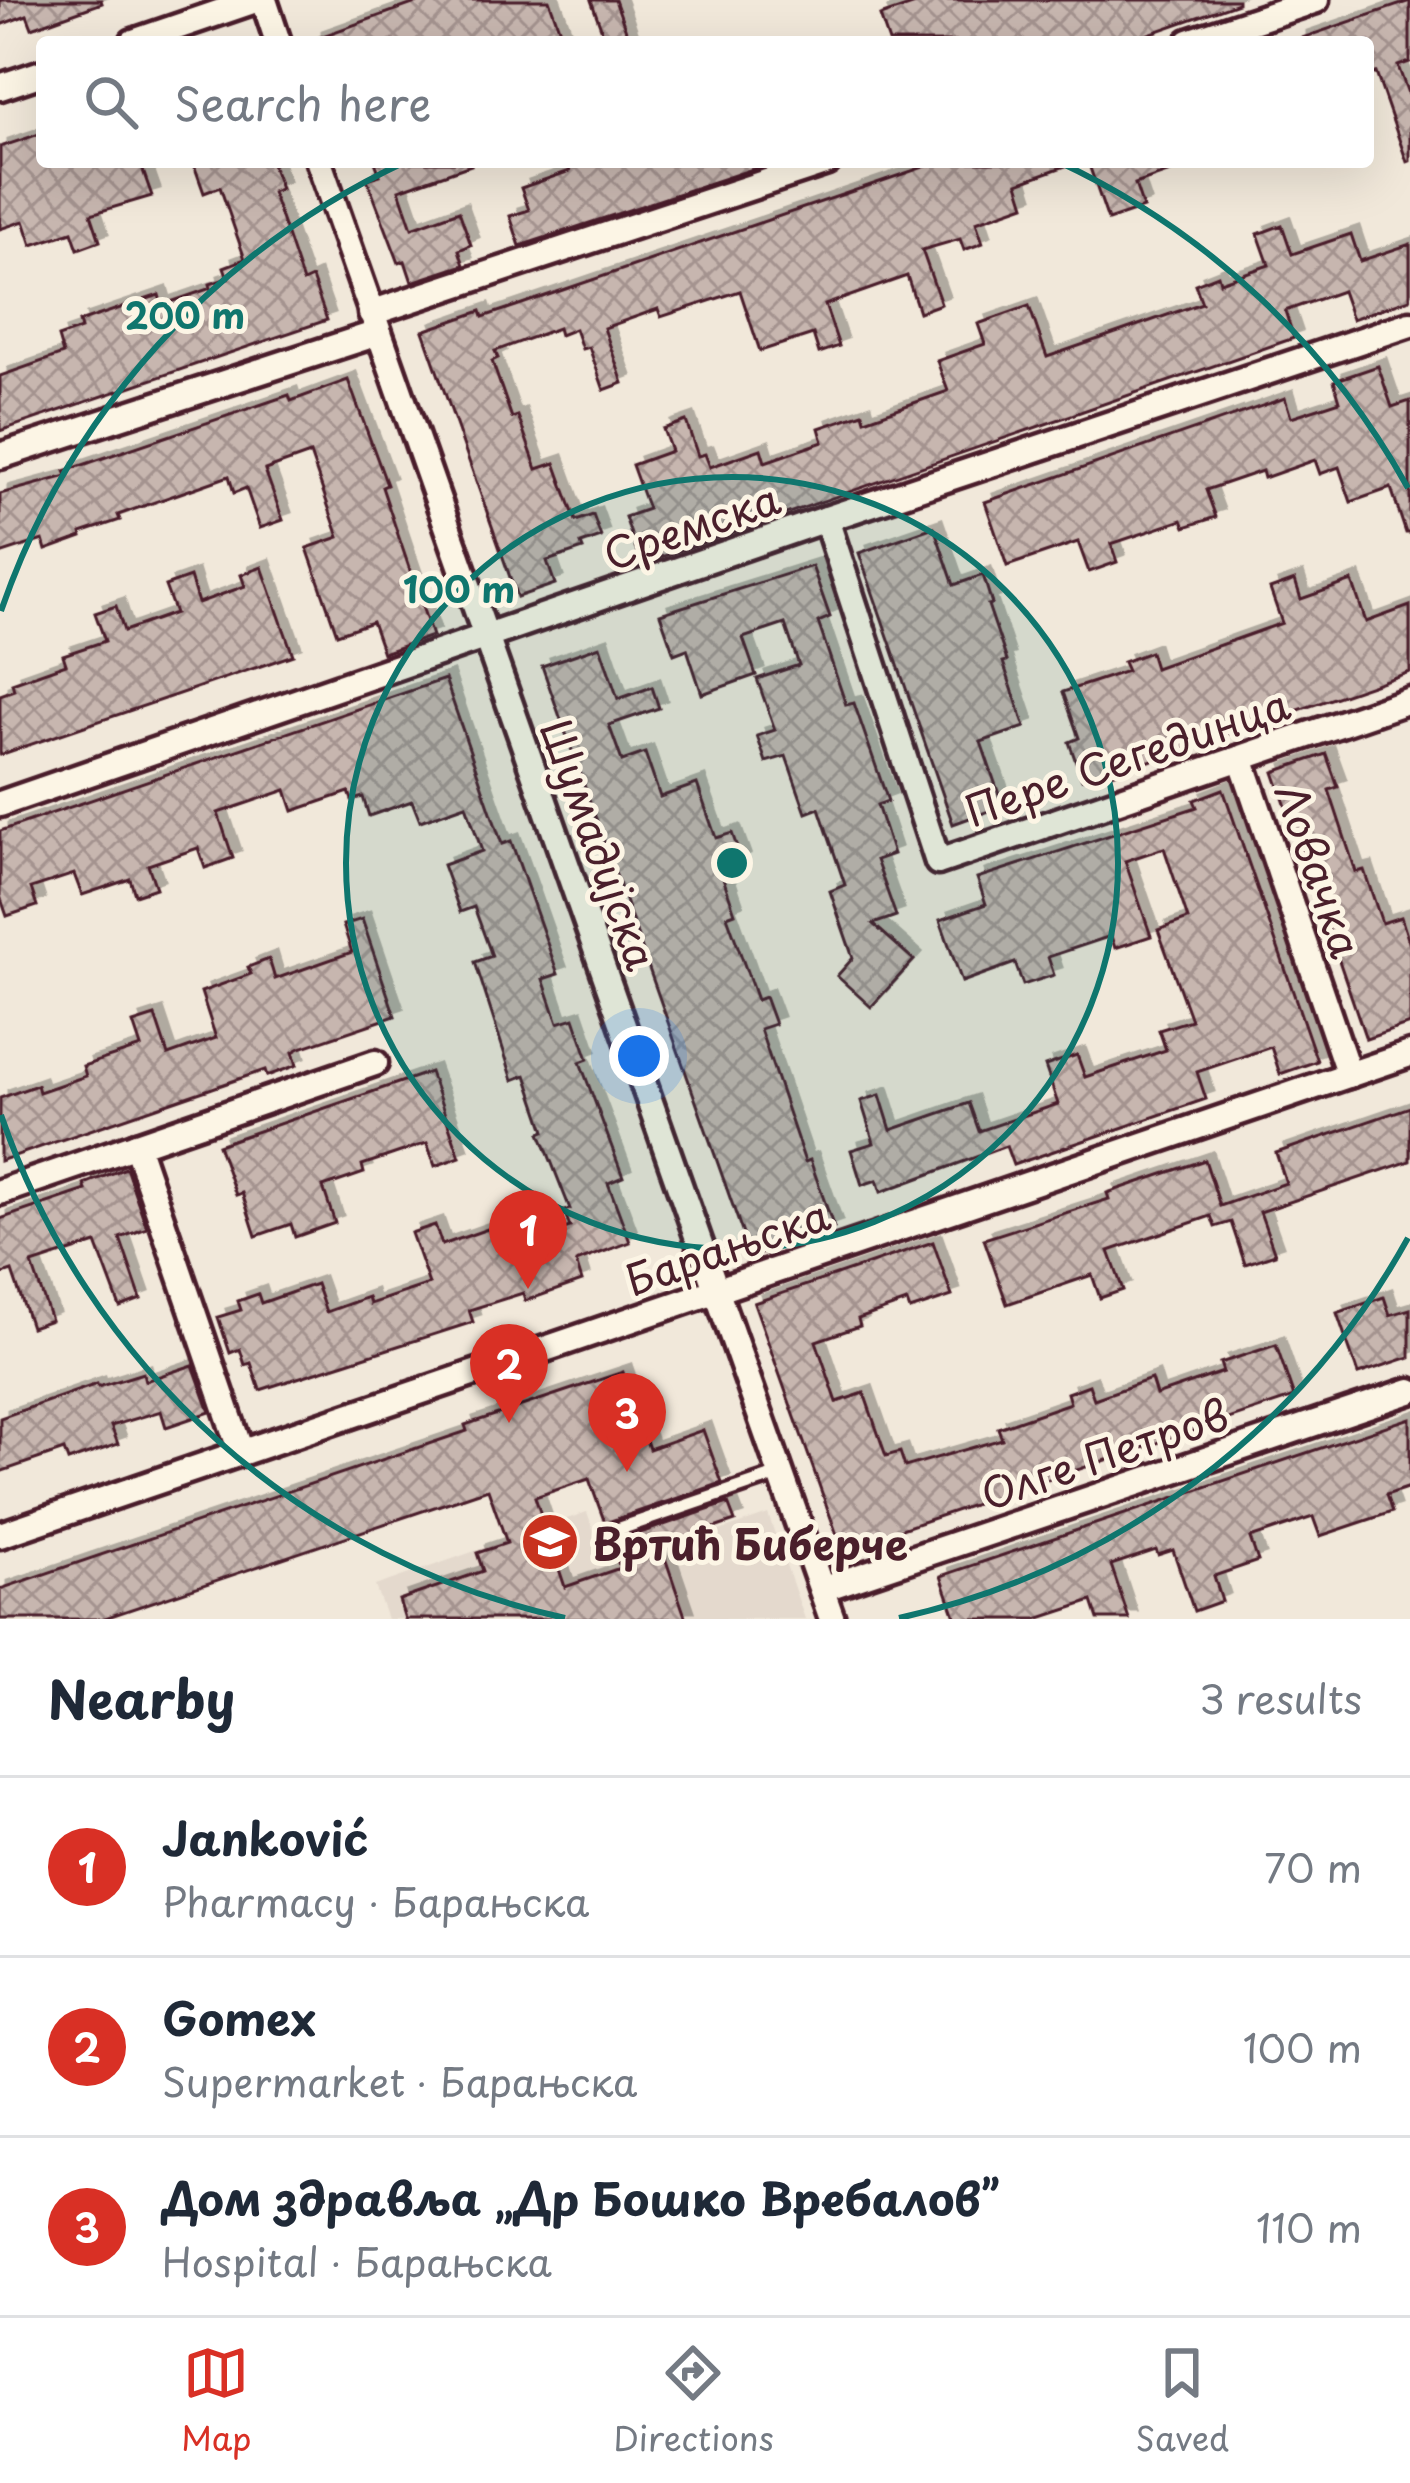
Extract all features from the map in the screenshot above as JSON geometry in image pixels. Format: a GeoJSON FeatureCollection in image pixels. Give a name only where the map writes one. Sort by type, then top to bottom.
{"type":"FeatureCollection","features":[{"type":"Feature","properties":{"kind":"street"},"geometry":{"type":"LineString","coordinates":[[151,36],[260,0],[275,36]]}},
{"type":"Feature","properties":{"kind":"street"},"geometry":{"type":"LineString","coordinates":[[1207,36],[1316,0]]}},
{"type":"Feature","properties":{"kind":"street"},"geometry":{"type":"LineString","coordinates":[[0,87],[36,75]]}},
{"type":"Feature","properties":{"kind":"street","name":"Шумадијска"},"geometry":{"type":"LineString","coordinates":[[321,168],[832,1619]]}},
{"type":"Feature","properties":{"kind":"street"},"geometry":{"type":"LineString","coordinates":[[0,456],[810,168]]}},
{"type":"Feature","properties":{"kind":"street","name":"Сремска"},"geometry":{"type":"LineString","coordinates":[[0,804],[826,519],[1410,324]]}},
{"type":"Feature","properties":{"kind":"street","name":"Пере Сегединца"},"geometry":{"type":"LineString","coordinates":[[826,519],[938,862],[1410,700]]}},
{"type":"Feature","properties":{"kind":"street","name":"Ловачка"},"geometry":{"type":"LineString","coordinates":[[1240,758],[1349,1075]]}},
{"type":"Feature","properties":{"kind":"street","name":"Барањска"},"geometry":{"type":"LineString","coordinates":[[0,1534],[1410,1054]]}},
{"type":"Feature","properties":{"kind":"street"},"geometry":{"type":"LineString","coordinates":[[0,1192],[376,1064]]}},
{"type":"Feature","properties":{"kind":"street"},"geometry":{"type":"LineString","coordinates":[[136,1145],[242,1452]]}},
{"type":"Feature","properties":{"kind":"street","name":"Олге Петров"},"geometry":{"type":"LineString","coordinates":[[822,1589],[1410,1391]]}},
{"type":"Feature","properties":{"kind":"lane"},"geometry":{"type":"LineString","coordinates":[[608,1533],[782,1473]]}},
{"type":"Feature","properties":{"kind":"shaded area","name":"Вртић Биберче"},"geometry":{"type":"Polygon","coordinates":[[[587,1512],[608,1570],[768,1514],[805,1619],[387,1619],[375,1586],[587,1512]]]}},
{"type":"Feature","properties":{"kind":"building"},"geometry":{"type":"Polygon","coordinates":[[[0,0],[102,3],[32,28],[27,15],[0,25],[0,0]]]}},
{"type":"Feature","properties":{"kind":"building"},"geometry":{"type":"Polygon","coordinates":[[[424,0],[549,0],[562,36],[322,36],[424,0]]]}},
{"type":"Feature","properties":{"kind":"building"},"geometry":{"type":"Polygon","coordinates":[[[591,0],[615,0],[628,36],[604,36],[591,0]]]}},
{"type":"Feature","properties":{"kind":"building"},"geometry":{"type":"Polygon","coordinates":[[[927,0],[1238,0],[1143,36],[887,36],[880,16],[927,0]]]}},
{"type":"Feature","properties":{"kind":"building"},"geometry":{"type":"Polygon","coordinates":[[[1410,1],[1410,62],[1398,66],[1410,99],[1410,161],[1374,74],[1374,36],[1308,36],[1410,1]]]}},
{"type":"Feature","properties":{"kind":"building"},"geometry":{"type":"Polygon","coordinates":[[[36,135],[36,168],[142,168],[152,196],[91,214],[100,241],[78,249],[72,232],[32,245],[24,221],[0,229],[0,147],[36,135]]]}},
{"type":"Feature","properties":{"kind":"building"},"geometry":{"type":"Polygon","coordinates":[[[195,168],[273,168],[281,189],[272,192],[303,282],[312,278],[327,320],[0,431],[0,376],[63,354],[58,337],[81,329],[79,322],[159,295],[162,305],[211,288],[210,284],[228,278],[224,267],[245,259],[220,187],[204,193],[195,168]]]}},
{"type":"Feature","properties":{"kind":"building"},"geometry":{"type":"Polygon","coordinates":[[[377,168],[462,168],[399,190],[412,228],[459,211],[471,245],[459,250],[464,265],[412,282],[405,261],[399,263],[367,179],[380,175],[377,168]]]}},
{"type":"Feature","properties":{"kind":"building"},"geometry":{"type":"Polygon","coordinates":[[[756,168],[520,246],[510,216],[529,210],[521,188],[570,171],[756,168]]]}},
{"type":"Feature","properties":{"kind":"building"},"geometry":{"type":"Polygon","coordinates":[[[920,168],[1060,168],[1018,183],[1025,205],[976,222],[983,243],[964,250],[960,239],[922,250],[941,304],[919,312],[907,276],[825,305],[839,346],[819,353],[813,334],[760,351],[740,291],[661,317],[658,309],[604,328],[623,383],[604,390],[589,347],[582,349],[575,329],[560,335],[558,328],[495,351],[498,358],[492,361],[512,418],[518,416],[537,469],[555,463],[576,521],[593,515],[601,537],[581,544],[583,549],[547,561],[555,584],[517,597],[423,331],[481,311],[483,317],[920,168]]]}},
{"type":"Feature","properties":{"kind":"building"},"geometry":{"type":"Polygon","coordinates":[[[1090,168],[1182,168],[1135,184],[1143,208],[1108,220],[1090,168]]]}},
{"type":"Feature","properties":{"kind":"building"},"geometry":{"type":"Polygon","coordinates":[[[1282,225],[1292,254],[1351,234],[1360,261],[1410,244],[1410,299],[1352,319],[1342,291],[1285,311],[1294,338],[641,564],[625,517],[648,509],[632,465],[671,451],[663,429],[686,421],[698,456],[705,454],[710,467],[761,449],[765,462],[823,442],[819,428],[863,413],[865,420],[948,391],[937,361],[985,344],[978,324],[1029,306],[1047,357],[1202,303],[1195,284],[1218,275],[1220,282],[1269,265],[1258,234],[1282,225]]]}},
{"type":"Feature","properties":{"kind":"building"},"geometry":{"type":"Polygon","coordinates":[[[1378,366],[1392,407],[1410,401],[1410,533],[1406,533],[1391,488],[1351,502],[1339,467],[1320,474],[1315,460],[1264,478],[1262,471],[1206,490],[1216,517],[1185,527],[1182,520],[1111,544],[1117,562],[1089,572],[1078,542],[1007,566],[985,502],[1285,398],[1291,417],[1340,401],[1334,381],[1378,366]]]}},
{"type":"Feature","properties":{"kind":"building"},"geometry":{"type":"Polygon","coordinates":[[[348,380],[387,485],[382,487],[432,636],[383,653],[372,622],[337,634],[307,548],[339,537],[310,454],[265,470],[283,520],[260,528],[246,488],[234,493],[229,476],[118,515],[120,520],[46,550],[43,540],[0,554],[0,494],[67,476],[65,471],[289,395],[291,401],[348,380]]]}},
{"type":"Feature","properties":{"kind":"building"},"geometry":{"type":"Polygon","coordinates":[[[934,527],[954,585],[983,575],[1007,661],[1003,662],[1025,727],[981,742],[1003,806],[953,824],[859,553],[934,527]]]}},
{"type":"Feature","properties":{"kind":"building"},"geometry":{"type":"Polygon","coordinates":[[[812,566],[830,617],[818,622],[846,705],[854,703],[888,801],[877,805],[893,854],[876,860],[896,916],[873,924],[914,960],[871,1007],[837,976],[853,958],[830,891],[845,885],[819,808],[806,813],[786,756],[766,762],[757,736],[775,730],[757,679],[799,665],[785,624],[743,638],[756,675],[702,694],[687,649],[674,654],[660,614],[812,566]]]}},
{"type":"Feature","properties":{"kind":"building"},"geometry":{"type":"Polygon","coordinates":[[[262,567],[293,655],[0,755],[0,695],[14,690],[12,683],[66,664],[63,655],[105,641],[95,613],[116,606],[124,631],[175,613],[165,586],[190,577],[198,603],[245,586],[241,575],[262,567]]]}},
{"type":"Feature","properties":{"kind":"building"},"geometry":{"type":"Polygon","coordinates":[[[1295,580],[1301,599],[1352,581],[1366,622],[1410,606],[1410,672],[1103,777],[1101,772],[1082,779],[1069,742],[1079,738],[1063,692],[1127,671],[1123,662],[1150,652],[1155,668],[1282,623],[1270,589],[1295,580]]]}},
{"type":"Feature","properties":{"kind":"building"},"geometry":{"type":"Polygon","coordinates":[[[600,646],[618,699],[652,687],[659,708],[609,725],[622,761],[645,753],[660,797],[697,784],[716,838],[732,833],[742,861],[720,869],[735,913],[727,916],[757,1000],[765,997],[775,1024],[760,1029],[805,1162],[810,1160],[834,1228],[751,1257],[542,666],[600,646]]]}},
{"type":"Feature","properties":{"kind":"building"},"geometry":{"type":"Polygon","coordinates":[[[445,679],[502,844],[511,841],[558,974],[543,979],[558,1023],[574,1018],[588,1059],[580,1062],[623,1177],[608,1183],[630,1242],[576,1262],[582,1281],[525,1301],[523,1293],[469,1310],[473,1322],[260,1390],[251,1363],[245,1365],[240,1349],[230,1353],[218,1317],[241,1310],[238,1301],[258,1294],[261,1303],[316,1284],[326,1312],[368,1297],[370,1304],[429,1284],[411,1233],[435,1225],[442,1245],[499,1225],[507,1248],[570,1227],[564,1211],[570,1209],[540,1133],[545,1131],[526,1075],[513,1080],[475,962],[492,956],[474,907],[460,912],[443,865],[482,851],[466,805],[420,821],[412,801],[369,816],[363,797],[352,800],[349,792],[293,811],[286,790],[218,813],[233,858],[205,868],[198,848],[148,865],[156,888],[135,895],[130,879],[82,895],[74,874],[31,888],[37,906],[7,916],[0,896],[0,831],[445,679]]]}},
{"type":"Feature","properties":{"kind":"building"},"geometry":{"type":"Polygon","coordinates":[[[1326,754],[1338,787],[1329,790],[1356,872],[1364,870],[1382,923],[1401,917],[1410,945],[1410,1024],[1366,1039],[1274,772],[1326,754]]]}},
{"type":"Feature","properties":{"kind":"building"},"geometry":{"type":"Polygon","coordinates":[[[1223,789],[1317,1061],[1280,1074],[1271,1047],[1197,1072],[1206,1099],[1013,1165],[1006,1146],[881,1192],[877,1180],[862,1185],[851,1150],[874,1143],[861,1101],[880,1095],[891,1130],[969,1103],[979,1131],[1058,1104],[1045,1066],[1077,1055],[1085,1077],[1166,1050],[1159,1030],[1191,1020],[1158,930],[1188,919],[1164,848],[1125,861],[1151,936],[1115,948],[1111,936],[1048,957],[1054,975],[1023,985],[1015,963],[962,982],[940,920],[986,904],[977,878],[1197,807],[1194,800],[1223,789]]]}},
{"type":"Feature","properties":{"kind":"building"},"geometry":{"type":"Polygon","coordinates":[[[362,919],[395,1016],[300,1048],[293,1052],[297,1065],[267,1076],[265,1070],[0,1161],[0,1098],[37,1085],[39,1092],[86,1076],[83,1066],[141,1047],[133,1023],[155,1016],[168,1055],[216,1038],[201,992],[251,974],[248,967],[269,959],[275,979],[352,952],[343,925],[362,919]]]}},
{"type":"Feature","properties":{"kind":"building"},"geometry":{"type":"Polygon","coordinates":[[[430,1072],[460,1157],[435,1166],[427,1143],[362,1165],[364,1173],[323,1187],[335,1223],[295,1237],[291,1224],[256,1236],[242,1193],[236,1195],[218,1145],[430,1072]]]}},
{"type":"Feature","properties":{"kind":"building"},"geometry":{"type":"Polygon","coordinates":[[[1410,1107],[1410,1161],[1260,1212],[1275,1254],[1245,1264],[1231,1222],[1215,1227],[1211,1216],[1109,1251],[1123,1290],[1100,1298],[1092,1275],[1007,1304],[984,1239],[1109,1199],[1107,1193],[1205,1160],[1220,1206],[1286,1183],[1276,1153],[1410,1107]]]}},
{"type":"Feature","properties":{"kind":"building"},"geometry":{"type":"Polygon","coordinates":[[[126,1168],[147,1228],[120,1238],[141,1299],[120,1307],[96,1243],[32,1264],[51,1320],[31,1327],[12,1271],[0,1275],[0,1219],[86,1190],[84,1184],[126,1168]]]}},
{"type":"Feature","properties":{"kind":"building"},"geometry":{"type":"Polygon","coordinates":[[[933,1242],[952,1296],[910,1310],[907,1302],[858,1319],[860,1326],[816,1341],[837,1402],[864,1393],[886,1456],[900,1452],[905,1467],[1002,1439],[998,1428],[1070,1403],[1067,1393],[1089,1385],[1094,1399],[1151,1379],[1156,1395],[1223,1372],[1220,1363],[1276,1345],[1294,1397],[842,1549],[754,1303],[933,1242]]]}},
{"type":"Feature","properties":{"kind":"building"},"geometry":{"type":"Polygon","coordinates":[[[1384,1297],[1390,1315],[1410,1309],[1410,1357],[1358,1374],[1337,1313],[1384,1297]]]}},
{"type":"Feature","properties":{"kind":"building"},"geometry":{"type":"Polygon","coordinates":[[[193,1365],[210,1412],[166,1427],[161,1411],[111,1426],[118,1444],[68,1461],[64,1450],[0,1472],[0,1418],[97,1384],[143,1373],[145,1381],[193,1365]]]}},
{"type":"Feature","properties":{"kind":"building"},"geometry":{"type":"Polygon","coordinates":[[[623,1372],[649,1449],[703,1430],[722,1483],[605,1523],[589,1479],[535,1497],[565,1587],[620,1568],[611,1543],[728,1503],[735,1521],[661,1546],[686,1619],[405,1619],[399,1600],[483,1571],[477,1553],[507,1543],[488,1489],[102,1619],[0,1619],[0,1589],[467,1431],[465,1425],[623,1372]]]}},
{"type":"Feature","properties":{"kind":"building"},"geometry":{"type":"Polygon","coordinates":[[[1410,1418],[1410,1487],[1386,1495],[1392,1512],[1320,1536],[1313,1517],[1250,1538],[1258,1561],[1214,1576],[1222,1601],[1194,1611],[1173,1550],[1158,1555],[1156,1550],[1111,1565],[1129,1619],[1098,1619],[1092,1601],[1037,1619],[956,1619],[941,1576],[1410,1418]]]}},
{"type":"Feature","properties":{"kind":"place","name":"Janković"},"geometry":{"type":"Point","coordinates":[528,1289]}},
{"type":"Feature","properties":{"kind":"place","name":"Gomex"},"geometry":{"type":"Point","coordinates":[509,1423]}},
{"type":"Feature","properties":{"kind":"place","name":"Дом здравља „Др Бошко Вребалов”"},"geometry":{"type":"Point","coordinates":[627,1472]}},
{"type":"Feature","properties":{"kind":"place","name":"Вртић Биберче"},"geometry":{"type":"Point","coordinates":[550,1542]}}]}
